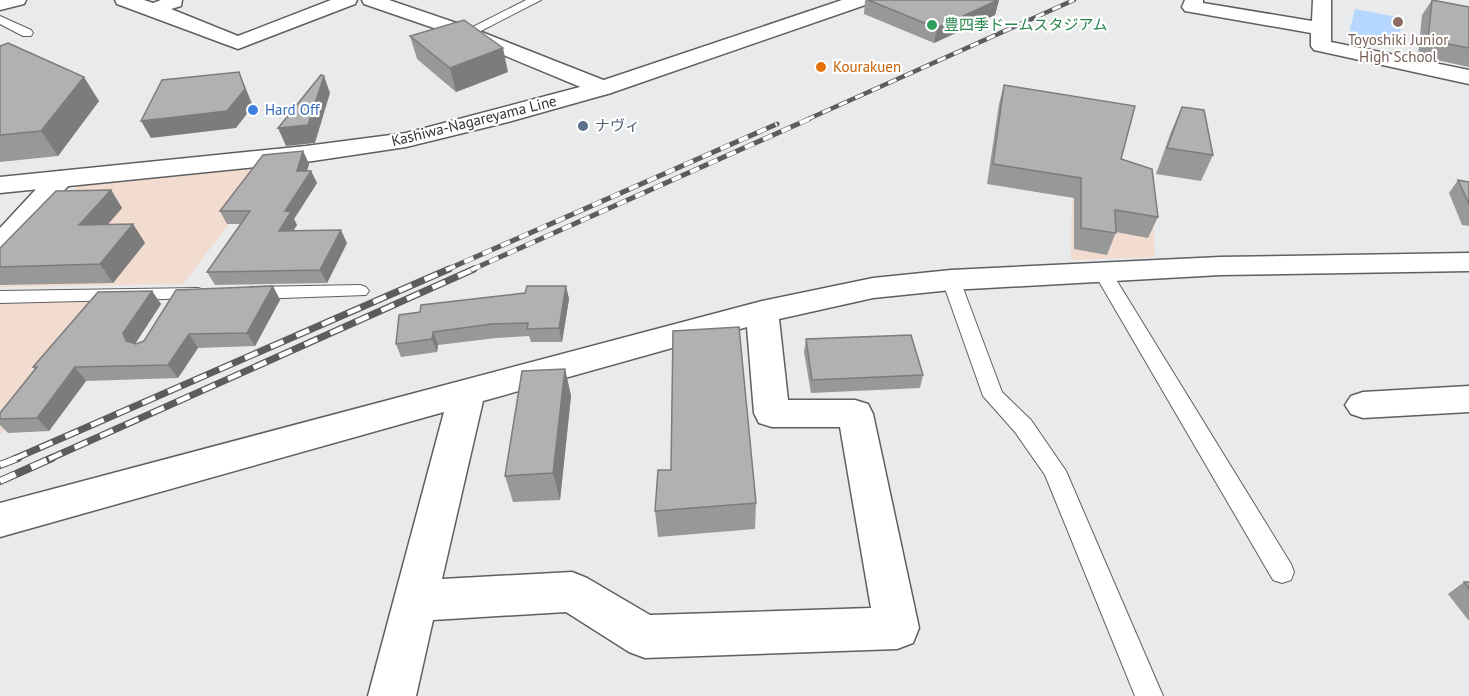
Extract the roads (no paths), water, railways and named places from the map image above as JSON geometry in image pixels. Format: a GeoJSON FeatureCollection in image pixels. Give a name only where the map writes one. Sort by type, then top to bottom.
{"type":"FeatureCollection","features":[{"type":"Feature","properties":{"kind":"street"},"geometry":{"type":"LineString","coordinates":[[0,4],[16,0]]}},
{"type":"Feature","properties":{"kind":"street"},"geometry":{"type":"LineString","coordinates":[[124,0],[153,9],[238,43],[348,0]]}},
{"type":"Feature","properties":{"kind":"street"},"geometry":{"type":"LineString","coordinates":[[153,9],[180,0]]}},
{"type":"Feature","properties":{"kind":"street"},"geometry":{"type":"LineString","coordinates":[[371,0],[467,33],[603,88]]}},
{"type":"Feature","properties":{"kind":"street","name":"Kashiwa-Nagareyama Line"},"geometry":{"type":"LineString","coordinates":[[0,185],[306,154],[406,140],[603,88],[861,0]]}},
{"type":"Feature","properties":{"kind":"street"},"geometry":{"type":"LineString","coordinates":[[1194,0],[1192,7],[1322,29]]}},
{"type":"Feature","properties":{"kind":"street"},"geometry":{"type":"LineString","coordinates":[[1322,0],[1321,46],[1469,77]]}},
{"type":"Feature","properties":{"kind":"street"},"geometry":{"type":"LineString","coordinates":[[0,244],[60,179]]}},
{"type":"Feature","properties":{"kind":"street"},"geometry":{"type":"LineString","coordinates":[[0,520],[762,312],[873,288],[951,280],[1220,266],[1456,262],[1469,286]]}},
{"type":"Feature","properties":{"kind":"street"},"geometry":{"type":"LineString","coordinates":[[415,601],[572,592],[645,637],[897,628],[855,414],[772,413],[762,312]]}},
{"type":"Feature","properties":{"kind":"street"},"geometry":{"type":"LineString","coordinates":[[392,696],[467,393]]}},
{"type":"Feature","properties":{"kind":"street"},"geometry":{"type":"LineString","coordinates":[[1363,405],[1469,399]]}},
{"type":"Feature","properties":{"kind":"lane"},"geometry":{"type":"LineString","coordinates":[[467,33],[535,0]]}},
{"type":"Feature","properties":{"kind":"lane"},"geometry":{"type":"LineString","coordinates":[[0,19],[27,33]]}},
{"type":"Feature","properties":{"kind":"lane"},"geometry":{"type":"LineString","coordinates":[[1103,273],[1282,572]]}},
{"type":"Feature","properties":{"kind":"lane"},"geometry":{"type":"LineString","coordinates":[[951,280],[993,396],[1023,426],[1055,471],[1149,696]]}},
{"type":"Feature","properties":{"kind":"lane"},"geometry":{"type":"LineString","coordinates":[[236,293],[360,291]]}},
{"type":"Feature","properties":{"kind":"lane"},"geometry":{"type":"LineString","coordinates":[[168,312],[179,294]]}},
{"type":"Feature","properties":{"kind":"lane"},"geometry":{"type":"LineString","coordinates":[[0,297],[213,294]]}},
{"type":"Feature","properties":{"kind":"water"},"geometry":{"type":"Polygon","coordinates":[[[1355,9],[1403,18],[1397,47],[1348,37],[1355,9]]]}},
{"type":"Feature","properties":{"kind":"railway"},"geometry":{"type":"LineString","coordinates":[[806,120],[1074,0]]}},
{"type":"Feature","properties":{"kind":"railway"},"geometry":{"type":"LineString","coordinates":[[471,270],[809,119]]}},
{"type":"Feature","properties":{"kind":"railway"},"geometry":{"type":"LineString","coordinates":[[446,270],[777,124]]}},
{"type":"Feature","properties":{"kind":"railway"},"geometry":{"type":"LineString","coordinates":[[14,459],[449,269]]}},
{"type":"Feature","properties":{"kind":"railway"},"geometry":{"type":"LineString","coordinates":[[49,459],[474,269]]}},
{"type":"Feature","properties":{"kind":"railway"},"geometry":{"type":"LineString","coordinates":[[0,465],[18,458]]}},
{"type":"Feature","properties":{"kind":"railway"},"geometry":{"type":"LineString","coordinates":[[0,481],[52,458]]}},
{"type":"Feature","properties":{"kind":"place","name":"Toyoshiki Junior High School"},"geometry":{"type":"Point","coordinates":[1398,22]}},
{"type":"Feature","properties":{"kind":"place","name":"豊四季ドームスタジアム"},"geometry":{"type":"Point","coordinates":[932,25]}},
{"type":"Feature","properties":{"kind":"place","name":"Kourakuen"},"geometry":{"type":"Point","coordinates":[821,67]}},
{"type":"Feature","properties":{"kind":"place","name":"Hard Off"},"geometry":{"type":"Point","coordinates":[253,110]}},
{"type":"Feature","properties":{"kind":"place","name":"ナヴィ"},"geometry":{"type":"Point","coordinates":[583,126]}}]}
